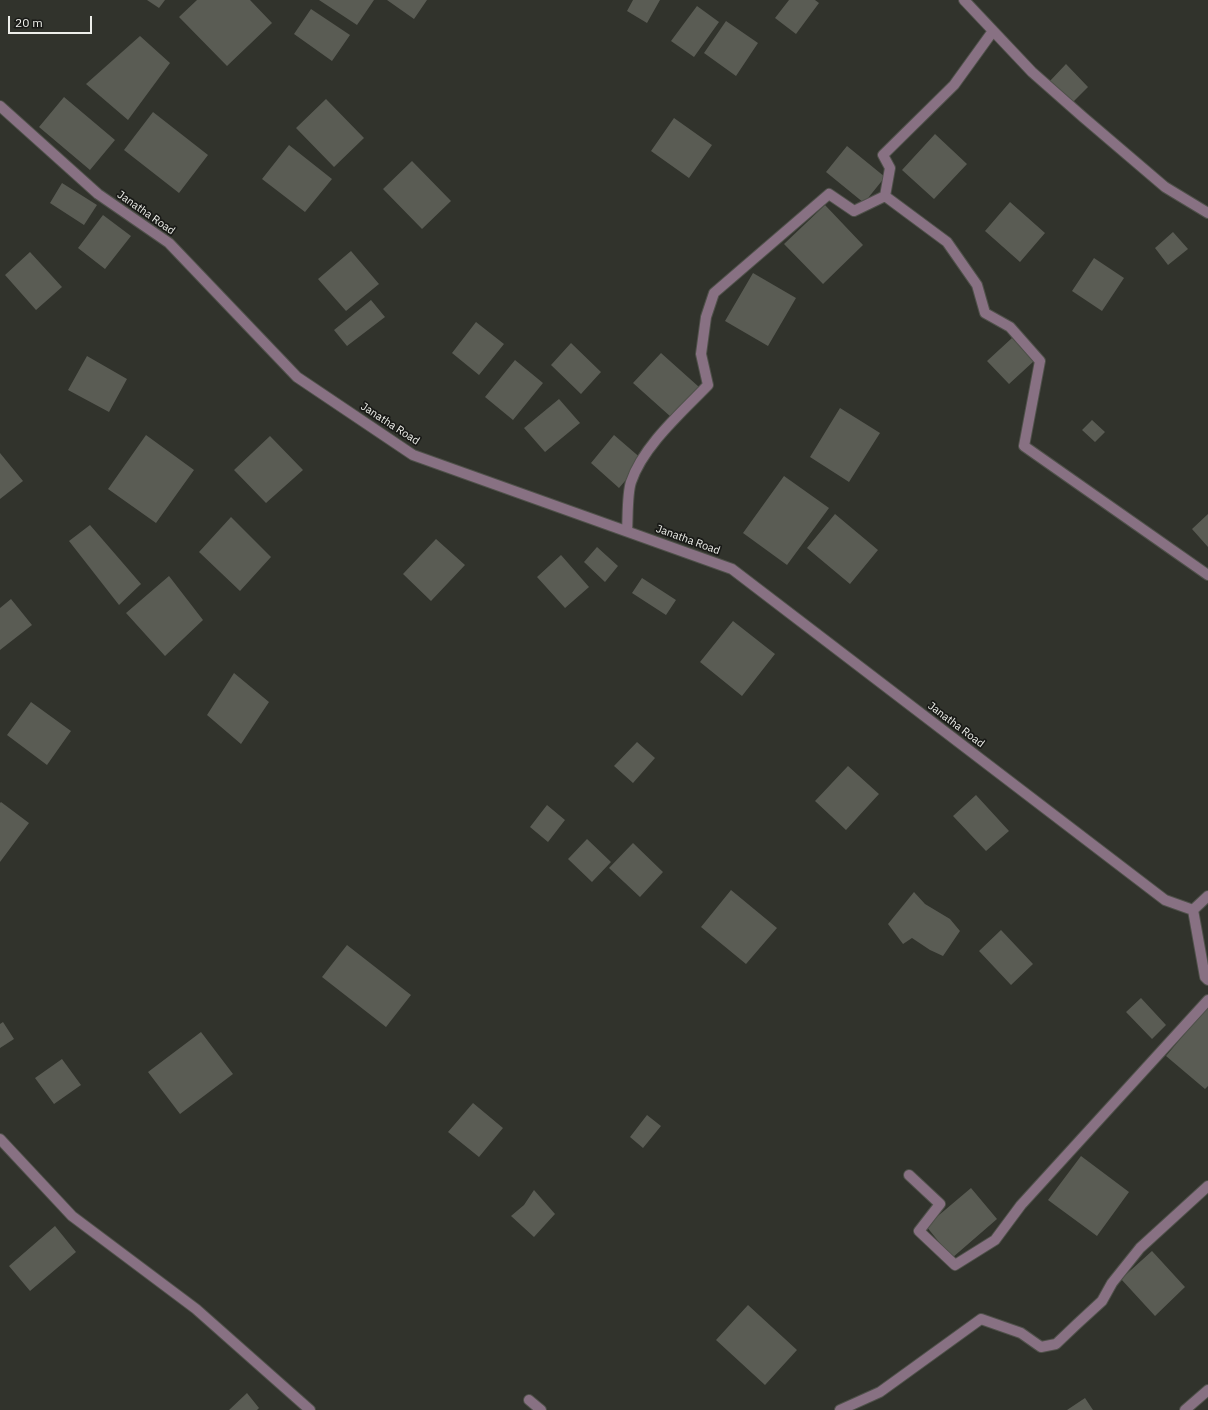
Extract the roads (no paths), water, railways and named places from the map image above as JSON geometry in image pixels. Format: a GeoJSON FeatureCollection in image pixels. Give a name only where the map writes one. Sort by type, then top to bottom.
{"type":"FeatureCollection","features":[{"type":"Feature","properties":{"kind":"street"},"geometry":{"type":"LineString","coordinates":[[964,0],[1032,72],[1094,127],[1165,187],[1208,213]]}},
{"type":"Feature","properties":{"kind":"street"},"geometry":{"type":"LineString","coordinates":[[885,196],[890,168],[883,155],[954,85],[993,31]]}},
{"type":"Feature","properties":{"kind":"street","name":"Janatha Road"},"geometry":{"type":"LineString","coordinates":[[0,106],[98,194],[169,243],[297,377],[413,455],[732,569],[1165,900],[1194,910]]}},
{"type":"Feature","properties":{"kind":"street"},"geometry":{"type":"LineString","coordinates":[[627,531],[631,482],[640,465],[652,445],[708,385],[701,354],[706,317],[714,293],[829,194],[854,211],[885,196]]}},
{"type":"Feature","properties":{"kind":"street"},"geometry":{"type":"LineString","coordinates":[[885,196],[948,242],[978,285],[985,313],[1010,327],[1040,361],[1024,446],[1208,575]]}},
{"type":"Feature","properties":{"kind":"street"},"geometry":{"type":"LineString","coordinates":[[1208,896],[1194,910],[1205,977],[1208,980]]}},
{"type":"Feature","properties":{"kind":"street"},"geometry":{"type":"LineString","coordinates":[[909,1175],[940,1204],[919,1231],[955,1265],[995,1240],[1021,1205],[1208,1000]]}},
{"type":"Feature","properties":{"kind":"street"},"geometry":{"type":"LineString","coordinates":[[0,1139],[72,1216],[196,1309],[310,1410]]}},
{"type":"Feature","properties":{"kind":"street"},"geometry":{"type":"LineString","coordinates":[[840,1410],[880,1392],[981,1320],[1021,1333],[1040,1347],[1056,1344],[1102,1301],[1112,1283],[1140,1248],[1208,1186]]}},
{"type":"Feature","properties":{"kind":"street"},"geometry":{"type":"LineString","coordinates":[[1185,1410],[1208,1390]]}},
{"type":"Feature","properties":{"kind":"street"},"geometry":{"type":"LineString","coordinates":[[529,1400],[541,1410]]}}]}
